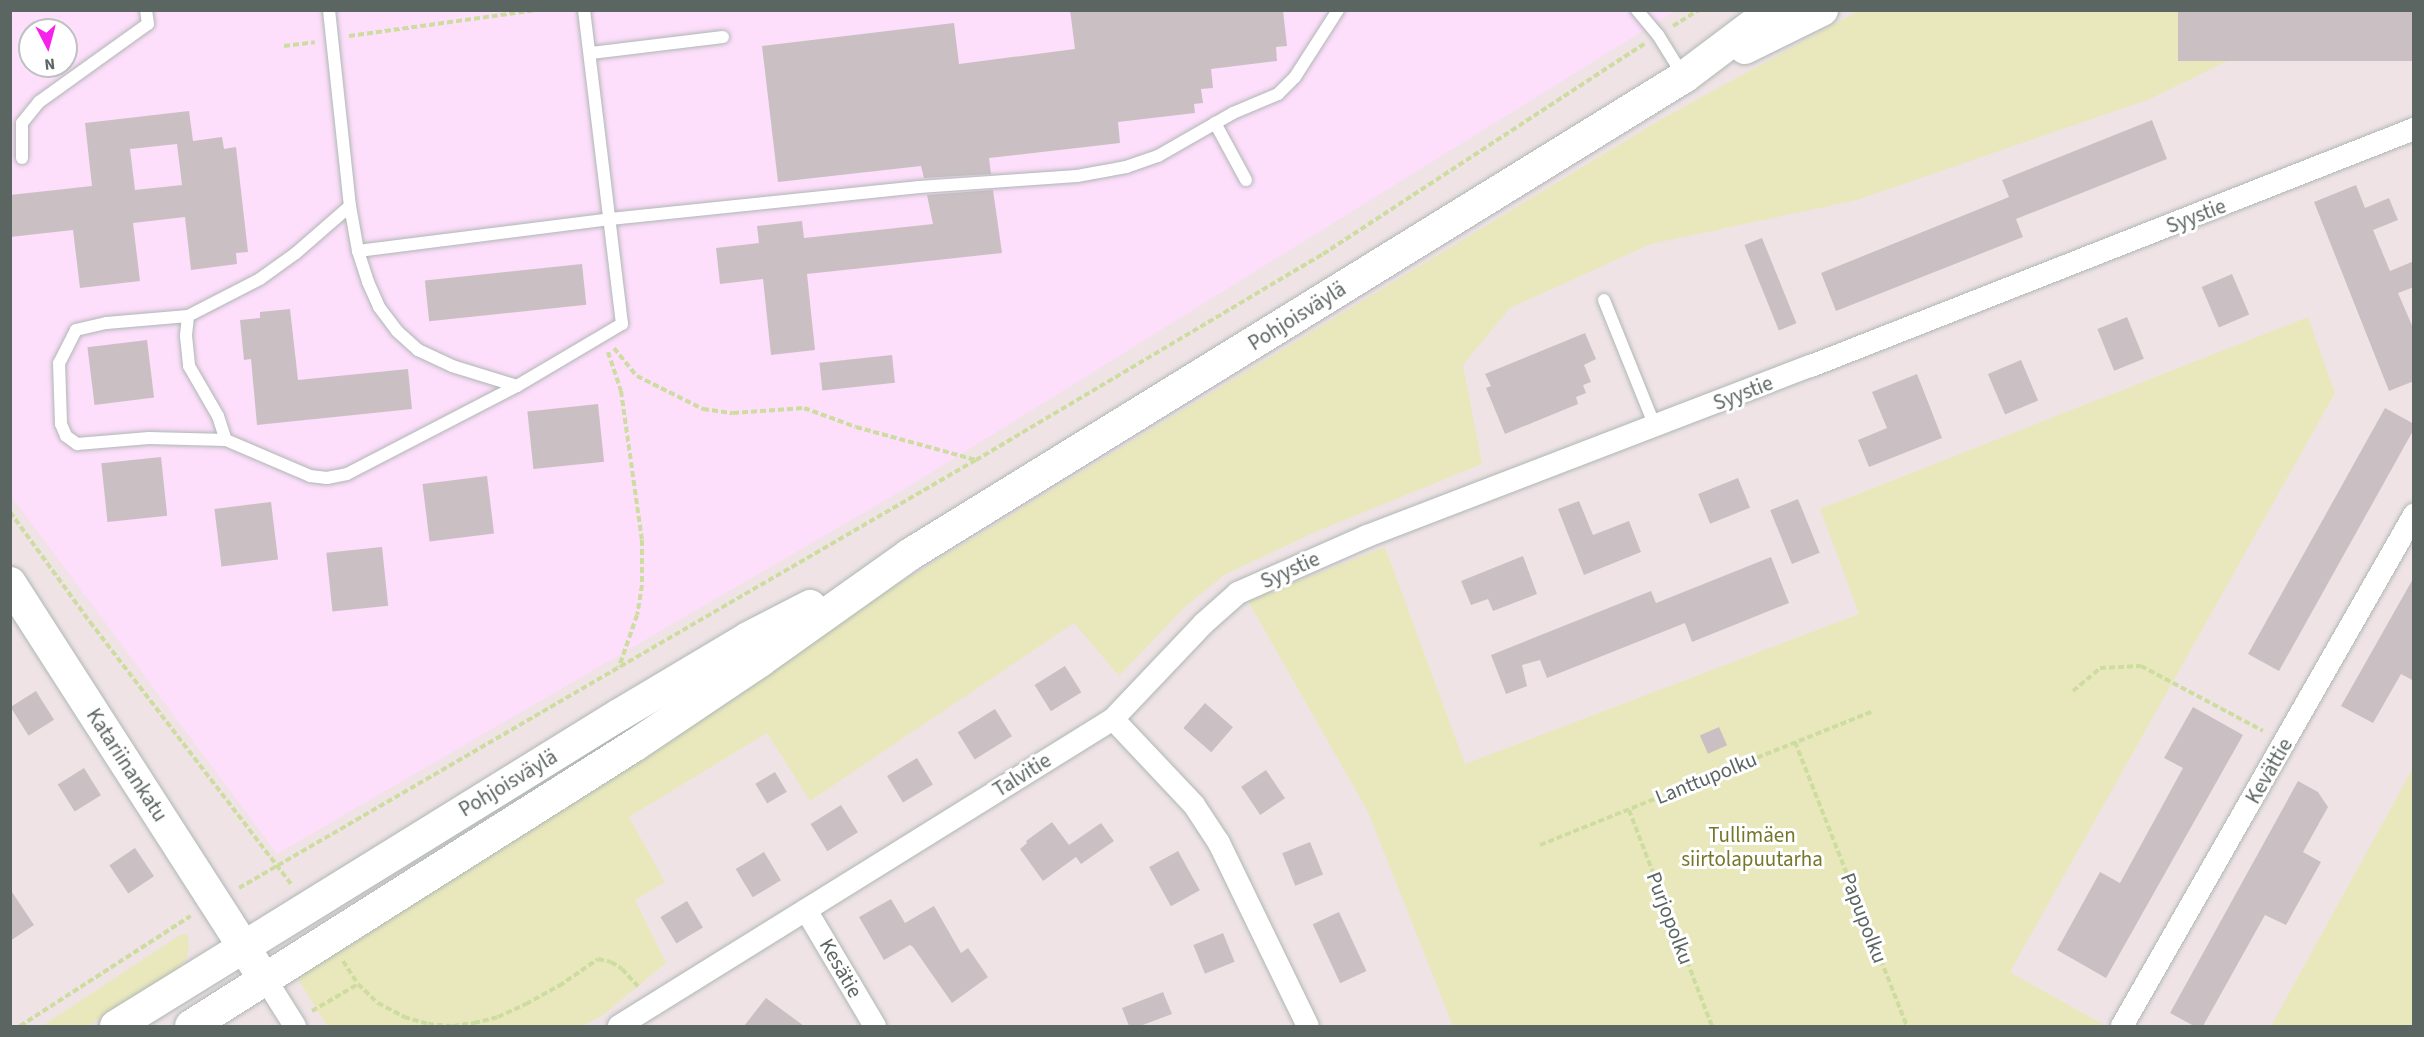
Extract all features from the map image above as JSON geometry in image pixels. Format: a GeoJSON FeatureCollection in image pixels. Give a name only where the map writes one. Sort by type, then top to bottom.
{"type":"FeatureCollection","features":[{"type":"Feature","properties":{"kind":"main road","name":"Pohjoisväylä"},"geometry":{"type":"LineString","coordinates":[[191,1026],[635,745],[760,661],[909,555],[1684,77],[1773,10]]}},
{"type":"Feature","properties":{"kind":"main road","name":"Pohjoisväylä"},"geometry":{"type":"LineString","coordinates":[[1684,77],[1822,10]]}},
{"type":"Feature","properties":{"kind":"main road","name":"Pohjoisväylä"},"geometry":{"type":"LineString","coordinates":[[116,1026],[748,638],[909,555]]}},
{"type":"Feature","properties":{"kind":"main road","name":"Katariinankatu"},"geometry":{"type":"LineString","coordinates":[[10,583],[266,980]]}},
{"type":"Feature","properties":{"kind":"street","name":"Syystie"},"geometry":{"type":"LineString","coordinates":[[1113,719],[1203,624],[1238,594],[1367,536],[2411,136]]}},
{"type":"Feature","properties":{"kind":"street","name":"Kevättie"},"geometry":{"type":"LineString","coordinates":[[2122,1026],[2414,515]]}},
{"type":"Feature","properties":{"kind":"street","name":"Talvitie"},"geometry":{"type":"LineString","coordinates":[[619,1026],[1113,719]]}},
{"type":"Feature","properties":{"kind":"street"},"geometry":{"type":"LineString","coordinates":[[1113,719],[1194,805],[1220,843],[1308,1026]]}},
{"type":"Feature","properties":{"kind":"street","name":"Kesätie"},"geometry":{"type":"LineString","coordinates":[[806,910],[875,1026]]}},
{"type":"Feature","properties":{"kind":"street"},"geometry":{"type":"LineString","coordinates":[[266,980],[293,1025]]}},
{"type":"Feature","properties":{"kind":"lane"},"geometry":{"type":"LineString","coordinates":[[22,158],[22,123],[39,102],[148,24],[146,10]]}},
{"type":"Feature","properties":{"kind":"lane"},"geometry":{"type":"LineString","coordinates":[[329,10],[350,206],[358,252],[368,282],[380,307],[397,331],[418,350],[452,366],[517,386]]}},
{"type":"Feature","properties":{"kind":"lane"},"geometry":{"type":"LineString","coordinates":[[350,206],[296,253],[260,279],[188,316],[106,322],[76,330],[59,363],[61,424],[66,436],[77,444],[149,438],[226,440],[310,476],[327,478],[347,474],[517,386],[622,324],[584,10]]}},
{"type":"Feature","properties":{"kind":"lane"},"geometry":{"type":"LineString","coordinates":[[358,252],[610,219],[919,187],[1077,176],[1126,167],[1147,160],[1215,123],[1278,94],[1295,77],[1338,10]]}},
{"type":"Feature","properties":{"kind":"lane"},"geometry":{"type":"LineString","coordinates":[[1637,10],[1658,35],[1684,77]]}},
{"type":"Feature","properties":{"kind":"lane"},"geometry":{"type":"LineString","coordinates":[[591,53],[723,37]]}},
{"type":"Feature","properties":{"kind":"lane"},"geometry":{"type":"LineString","coordinates":[[1215,123],[1246,180]]}},
{"type":"Feature","properties":{"kind":"lane"},"geometry":{"type":"LineString","coordinates":[[1604,300],[1655,426]]}},
{"type":"Feature","properties":{"kind":"lane"},"geometry":{"type":"LineString","coordinates":[[188,316],[186,336],[189,366],[218,416],[226,440]]}},
{"type":"Feature","properties":{"kind":"path"},"geometry":{"type":"LineString","coordinates":[[284,46],[396,28],[536,10]]}},
{"type":"Feature","properties":{"kind":"path"},"geometry":{"type":"LineString","coordinates":[[20,1026],[215,902],[976,460],[1323,254],[1699,10]]}},
{"type":"Feature","properties":{"kind":"path"},"geometry":{"type":"LineString","coordinates":[[602,334],[637,376],[703,409],[733,413],[804,408],[856,427],[976,460]]}},
{"type":"Feature","properties":{"kind":"path"},"geometry":{"type":"LineString","coordinates":[[602,334],[621,392],[642,540],[642,585],[637,615],[619,667]]}},
{"type":"Feature","properties":{"kind":"path"},"geometry":{"type":"LineString","coordinates":[[10,513],[90,622],[279,865]]}},
{"type":"Feature","properties":{"kind":"path"},"geometry":{"type":"LineString","coordinates":[[2073,691],[2100,668],[2141,666],[2285,743]]}},
{"type":"Feature","properties":{"kind":"path","name":"Lanttupolku"},"geometry":{"type":"LineString","coordinates":[[1540,845],[1871,711]]}},
{"type":"Feature","properties":{"kind":"path","name":"Papupolku"},"geometry":{"type":"LineString","coordinates":[[1795,742],[1907,1026]]}},
{"type":"Feature","properties":{"kind":"path","name":"Purjopolku"},"geometry":{"type":"LineString","coordinates":[[1629,810],[1712,1026]]}},
{"type":"Feature","properties":{"kind":"path"},"geometry":{"type":"LineString","coordinates":[[293,1025],[358,984],[378,1003],[404,1017],[428,1024],[453,1026],[474,1023],[498,1017],[559,987],[598,959],[611,962],[622,969],[642,990]]}},
{"type":"Feature","properties":{"kind":"shaded area"},"geometry":{"type":"Polygon","coordinates":[[[10,11],[1675,11],[908,487],[277,854],[11,496],[10,11]]]}},
{"type":"Feature","properties":{"kind":"green space"},"geometry":{"type":"Polygon","coordinates":[[[1858,11],[2330,11],[2150,99],[1857,200],[1651,244],[1510,308],[1463,365],[1482,464],[1315,532],[1224,575],[1185,607],[1119,676],[1074,623],[810,801],[767,733],[629,817],[665,882],[635,900],[666,963],[603,1015],[583,1026],[327,1026],[296,976],[746,691],[863,605],[1658,121],[1858,11]]]}},
{"type":"Feature","properties":{"kind":"green space","name":"Tullimäen siirtolapuutarha"},"geometry":{"type":"Polygon","coordinates":[[[2308,317],[2335,393],[2010,972],[2106,1026],[1453,1026],[1368,812],[1248,601],[1385,547],[1465,764],[1859,614],[1820,509],[2308,317]]]}},
{"type":"Feature","properties":{"kind":"green space"},"geometry":{"type":"Polygon","coordinates":[[[2413,768],[2413,1026],[2271,1026],[2413,768]]]}},
{"type":"Feature","properties":{"kind":"green space"},"geometry":{"type":"Polygon","coordinates":[[[188,934],[189,948],[186,960],[167,980],[88,1026],[42,1026],[180,935],[188,934]]]}},
{"type":"Feature","properties":{"kind":"building"},"geometry":{"type":"Polygon","coordinates":[[[1070,10],[1283,10],[1287,46],[1276,47],[1277,61],[1211,69],[1213,88],[1201,89],[1203,103],[1194,104],[1195,113],[1118,122],[1120,143],[989,158],[991,174],[924,178],[921,166],[778,182],[762,46],[954,23],[959,64],[1075,49],[1070,10]]]}},
{"type":"Feature","properties":{"kind":"building"},"geometry":{"type":"Polygon","coordinates":[[[2178,11],[2414,11],[2414,61],[2178,61],[2178,11]]]}},
{"type":"Feature","properties":{"kind":"building"},"geometry":{"type":"Polygon","coordinates":[[[189,111],[193,141],[222,137],[224,149],[236,147],[248,252],[236,253],[237,264],[191,270],[185,217],[133,223],[140,281],[80,288],[73,230],[10,237],[10,195],[92,186],[85,123],[189,111]],[[177,144],[130,149],[135,190],[182,185],[177,144]]]}},
{"type":"Feature","properties":{"kind":"building"},"geometry":{"type":"Polygon","coordinates":[[[2152,120],[2167,159],[2016,219],[2023,237],[1836,311],[1821,273],[2009,197],[2002,180],[2152,120]]]}},
{"type":"Feature","properties":{"kind":"building"},"geometry":{"type":"Polygon","coordinates":[[[2356,185],[2365,208],[2389,198],[2398,220],[2373,230],[2390,271],[2414,261],[2414,287],[2398,293],[2414,330],[2414,381],[2389,391],[2314,202],[2356,185]]]}},
{"type":"Feature","properties":{"kind":"building"},"geometry":{"type":"Polygon","coordinates":[[[993,190],[1002,253],[807,274],[815,350],[771,355],[763,279],[720,284],[716,248],[759,243],[757,226],[802,221],[804,238],[933,224],[927,195],[993,190]]]}},
{"type":"Feature","properties":{"kind":"building"},"geometry":{"type":"Polygon","coordinates":[[[1762,238],[1796,323],[1779,330],[1744,245],[1762,238]]]}},
{"type":"Feature","properties":{"kind":"building"},"geometry":{"type":"Polygon","coordinates":[[[582,264],[586,305],[429,321],[425,281],[582,264]]]}},
{"type":"Feature","properties":{"kind":"building"},"geometry":{"type":"Polygon","coordinates":[[[2232,274],[2249,315],[2219,327],[2202,287],[2232,274]]]}},
{"type":"Feature","properties":{"kind":"building"},"geometry":{"type":"Polygon","coordinates":[[[290,309],[298,380],[408,369],[412,409],[257,425],[251,359],[244,360],[240,320],[260,318],[260,312],[290,309]]]}},
{"type":"Feature","properties":{"kind":"building"},"geometry":{"type":"Polygon","coordinates":[[[2127,317],[2144,359],[2114,371],[2097,329],[2127,317]]]}},
{"type":"Feature","properties":{"kind":"building"},"geometry":{"type":"Polygon","coordinates":[[[1585,333],[1596,359],[1584,365],[1591,382],[1583,385],[1586,393],[1576,397],[1578,404],[1505,434],[1486,388],[1491,386],[1485,374],[1585,333]]]}},
{"type":"Feature","properties":{"kind":"building"},"geometry":{"type":"Polygon","coordinates":[[[147,340],[154,398],[95,405],[87,347],[147,340]]]}},
{"type":"Feature","properties":{"kind":"building"},"geometry":{"type":"Polygon","coordinates":[[[892,355],[895,383],[822,390],[819,363],[892,355]]]}},
{"type":"Feature","properties":{"kind":"building"},"geometry":{"type":"Polygon","coordinates":[[[2021,360],[2038,401],[2005,415],[1988,374],[2021,360]]]}},
{"type":"Feature","properties":{"kind":"building"},"geometry":{"type":"Polygon","coordinates":[[[1917,374],[1942,438],[1869,467],[1858,440],[1887,428],[1872,392],[1917,374]]]}},
{"type":"Feature","properties":{"kind":"building"},"geometry":{"type":"Polygon","coordinates":[[[598,404],[604,462],[533,469],[527,411],[598,404]]]}},
{"type":"Feature","properties":{"kind":"building"},"geometry":{"type":"Polygon","coordinates":[[[2385,408],[2414,424],[2414,429],[2279,671],[2248,654],[2385,408]]]}},
{"type":"Feature","properties":{"kind":"building"},"geometry":{"type":"Polygon","coordinates":[[[161,457],[167,516],[107,522],[101,463],[161,457]]]}},
{"type":"Feature","properties":{"kind":"building"},"geometry":{"type":"Polygon","coordinates":[[[487,476],[494,534],[430,541],[422,484],[487,476]]]}},
{"type":"Feature","properties":{"kind":"building"},"geometry":{"type":"Polygon","coordinates":[[[1738,478],[1750,508],[1710,524],[1698,494],[1738,478]]]}},
{"type":"Feature","properties":{"kind":"building"},"geometry":{"type":"Polygon","coordinates":[[[1798,499],[1820,553],[1792,564],[1770,510],[1798,499]]]}},
{"type":"Feature","properties":{"kind":"building"},"geometry":{"type":"Polygon","coordinates":[[[1579,501],[1593,535],[1629,521],[1641,552],[1584,575],[1558,509],[1579,501]]]}},
{"type":"Feature","properties":{"kind":"building"},"geometry":{"type":"Polygon","coordinates":[[[271,502],[278,560],[221,567],[214,509],[271,502]]]}},
{"type":"Feature","properties":{"kind":"building"},"geometry":{"type":"Polygon","coordinates":[[[382,547],[388,606],[332,612],[326,553],[382,547]]]}},
{"type":"Feature","properties":{"kind":"building"},"geometry":{"type":"Polygon","coordinates":[[[1523,556],[1537,594],[1493,611],[1488,599],[1471,605],[1461,581],[1523,556]]]}},
{"type":"Feature","properties":{"kind":"building"},"geometry":{"type":"Polygon","coordinates":[[[1771,557],[1789,603],[1692,642],[1685,623],[1547,678],[1540,660],[1522,665],[1527,686],[1506,694],[1491,655],[1651,591],[1656,603],[1771,557]]]}},
{"type":"Feature","properties":{"kind":"building"},"geometry":{"type":"Polygon","coordinates":[[[2414,577],[2414,681],[2401,674],[2373,723],[2341,706],[2414,577]]]}},
{"type":"Feature","properties":{"kind":"building"},"geometry":{"type":"Polygon","coordinates":[[[1065,666],[1081,692],[1051,711],[1034,685],[1065,666]]]}},
{"type":"Feature","properties":{"kind":"building"},"geometry":{"type":"Polygon","coordinates":[[[36,691],[54,720],[29,736],[11,707],[36,691]]]}},
{"type":"Feature","properties":{"kind":"building"},"geometry":{"type":"Polygon","coordinates":[[[1205,703],[1233,727],[1211,752],[1183,728],[1205,703]]]}},
{"type":"Feature","properties":{"kind":"building"},"geometry":{"type":"Polygon","coordinates":[[[2193,707],[2243,735],[2106,978],[2057,950],[2100,872],[2120,883],[2183,768],[2164,758],[2193,707]]]}},
{"type":"Feature","properties":{"kind":"building"},"geometry":{"type":"Polygon","coordinates":[[[995,709],[1012,736],[975,759],[958,732],[995,709]]]}},
{"type":"Feature","properties":{"kind":"building"},"geometry":{"type":"Polygon","coordinates":[[[1719,727],[1727,745],[1708,754],[1700,736],[1719,727]]]}},
{"type":"Feature","properties":{"kind":"building"},"geometry":{"type":"Polygon","coordinates":[[[917,758],[933,785],[903,803],[887,776],[917,758]]]}},
{"type":"Feature","properties":{"kind":"building"},"geometry":{"type":"Polygon","coordinates":[[[84,768],[101,795],[75,812],[58,784],[84,768]]]}},
{"type":"Feature","properties":{"kind":"building"},"geometry":{"type":"Polygon","coordinates":[[[1266,770],[1285,798],[1260,815],[1241,787],[1266,770]]]}},
{"type":"Feature","properties":{"kind":"building"},"geometry":{"type":"Polygon","coordinates":[[[775,772],[787,792],[767,804],[755,784],[775,772]]]}},
{"type":"Feature","properties":{"kind":"building"},"geometry":{"type":"Polygon","coordinates":[[[2298,781],[2318,792],[2328,807],[2303,852],[2321,862],[2286,925],[2265,915],[2203,1026],[2194,1026],[2170,1013],[2298,781]]]}},
{"type":"Feature","properties":{"kind":"building"},"geometry":{"type":"Polygon","coordinates":[[[841,805],[858,832],[827,851],[810,824],[841,805]]]}},
{"type":"Feature","properties":{"kind":"building"},"geometry":{"type":"Polygon","coordinates":[[[1052,822],[1069,845],[1101,823],[1114,841],[1081,864],[1076,857],[1043,881],[1020,849],[1027,843],[1026,841],[1052,822]]]}},
{"type":"Feature","properties":{"kind":"building"},"geometry":{"type":"Polygon","coordinates":[[[1310,842],[1323,874],[1295,886],[1282,853],[1310,842]]]}},
{"type":"Feature","properties":{"kind":"building"},"geometry":{"type":"Polygon","coordinates":[[[135,848],[154,876],[128,894],[109,865],[135,848]]]}},
{"type":"Feature","properties":{"kind":"building"},"geometry":{"type":"Polygon","coordinates":[[[1178,851],[1200,890],[1171,906],[1149,867],[1178,851]]]}},
{"type":"Feature","properties":{"kind":"building"},"geometry":{"type":"Polygon","coordinates":[[[764,852],[781,880],[753,897],[736,869],[764,852]]]}},
{"type":"Feature","properties":{"kind":"building"},"geometry":{"type":"Polygon","coordinates":[[[10,889],[34,925],[10,941],[10,889]]]}},
{"type":"Feature","properties":{"kind":"building"},"geometry":{"type":"Polygon","coordinates":[[[891,899],[905,923],[934,906],[961,953],[968,948],[988,977],[952,1003],[910,945],[884,960],[859,917],[891,899]]]}},
{"type":"Feature","properties":{"kind":"building"},"geometry":{"type":"Polygon","coordinates":[[[687,901],[703,928],[676,944],[660,917],[687,901]]]}},
{"type":"Feature","properties":{"kind":"building"},"geometry":{"type":"Polygon","coordinates":[[[1339,912],[1366,971],[1340,983],[1313,924],[1339,912]]]}},
{"type":"Feature","properties":{"kind":"building"},"geometry":{"type":"Polygon","coordinates":[[[1223,933],[1235,962],[1205,974],[1193,945],[1223,933]]]}},
{"type":"Feature","properties":{"kind":"building"},"geometry":{"type":"Polygon","coordinates":[[[1163,992],[1172,1014],[1140,1026],[1129,1026],[1122,1008],[1163,992]]]}},
{"type":"Feature","properties":{"kind":"building"},"geometry":{"type":"Polygon","coordinates":[[[766,998],[804,1026],[744,1026],[766,998]]]}}]}
